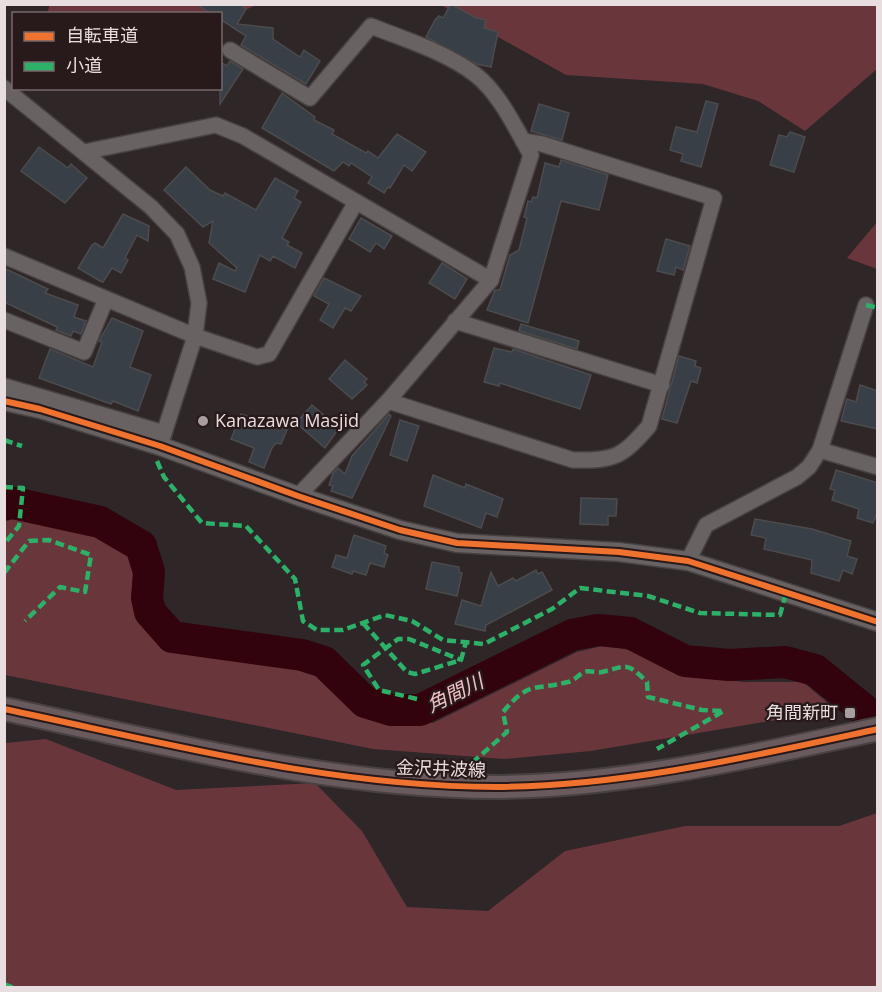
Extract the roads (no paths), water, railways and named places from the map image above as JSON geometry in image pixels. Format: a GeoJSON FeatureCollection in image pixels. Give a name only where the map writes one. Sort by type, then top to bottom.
{"type":"FeatureCollection","features":[{"type":"Feature","properties":{"kind":"main road","name":"金沢井波線"},"geometry":{"type":"LineString","coordinates":[[4,709],[236,758],[382,782],[497,787],[590,782],[660,771],[878,729]]}},
{"type":"Feature","properties":{"kind":"street"},"geometry":{"type":"LineString","coordinates":[[230,50],[310,98],[371,26],[427,48],[476,75],[495,95],[531,155],[491,280],[388,401],[298,496]]}},
{"type":"Feature","properties":{"kind":"street"},"geometry":{"type":"LineString","coordinates":[[4,88],[151,207],[177,234],[192,267],[199,303],[195,336],[162,440]]}},
{"type":"Feature","properties":{"kind":"street"},"geometry":{"type":"LineString","coordinates":[[84,152],[216,125],[243,136],[491,280]]}},
{"type":"Feature","properties":{"kind":"street"},"geometry":{"type":"LineString","coordinates":[[388,401],[573,460],[605,461],[629,449],[649,426],[714,198],[543,144],[523,141]]}},
{"type":"Feature","properties":{"kind":"street"},"geometry":{"type":"LineString","coordinates":[[4,256],[195,336],[257,357],[269,354],[356,202]]}},
{"type":"Feature","properties":{"kind":"street"},"geometry":{"type":"LineString","coordinates":[[4,320],[84,352],[106,299]]}},
{"type":"Feature","properties":{"kind":"street"},"geometry":{"type":"LineString","coordinates":[[688,561],[706,525],[797,477],[808,467],[820,450],[866,305]]}},
{"type":"Feature","properties":{"kind":"street"},"geometry":{"type":"LineString","coordinates":[[454,321],[662,385]]}},
{"type":"Feature","properties":{"kind":"street"},"geometry":{"type":"LineString","coordinates":[[4,386],[162,440],[298,496],[400,530],[457,543],[619,552],[688,561],[878,622]]}},
{"type":"Feature","properties":{"kind":"street"},"geometry":{"type":"LineString","coordinates":[[4,401],[162,440]]}},
{"type":"Feature","properties":{"kind":"street"},"geometry":{"type":"LineString","coordinates":[[820,450],[878,467]]}},
{"type":"Feature","properties":{"kind":"waterway","name":"角間川"},"geometry":{"type":"LineString","coordinates":[[4,505],[13,503],[100,522],[141,546],[149,572],[147,598],[150,612],[172,637],[302,655],[324,662],[365,702],[391,710],[420,710],[572,635],[598,630],[630,633],[685,661],[729,665],[785,662],[815,670],[863,709]]}},
{"type":"Feature","properties":{"kind":"place","name":"Kanazawa Masjid"},"geometry":{"type":"Point","coordinates":[203,421]}},
{"type":"Feature","properties":{"kind":"place","name":"角間新町"},"geometry":{"type":"Point","coordinates":[850,713]}}]}
